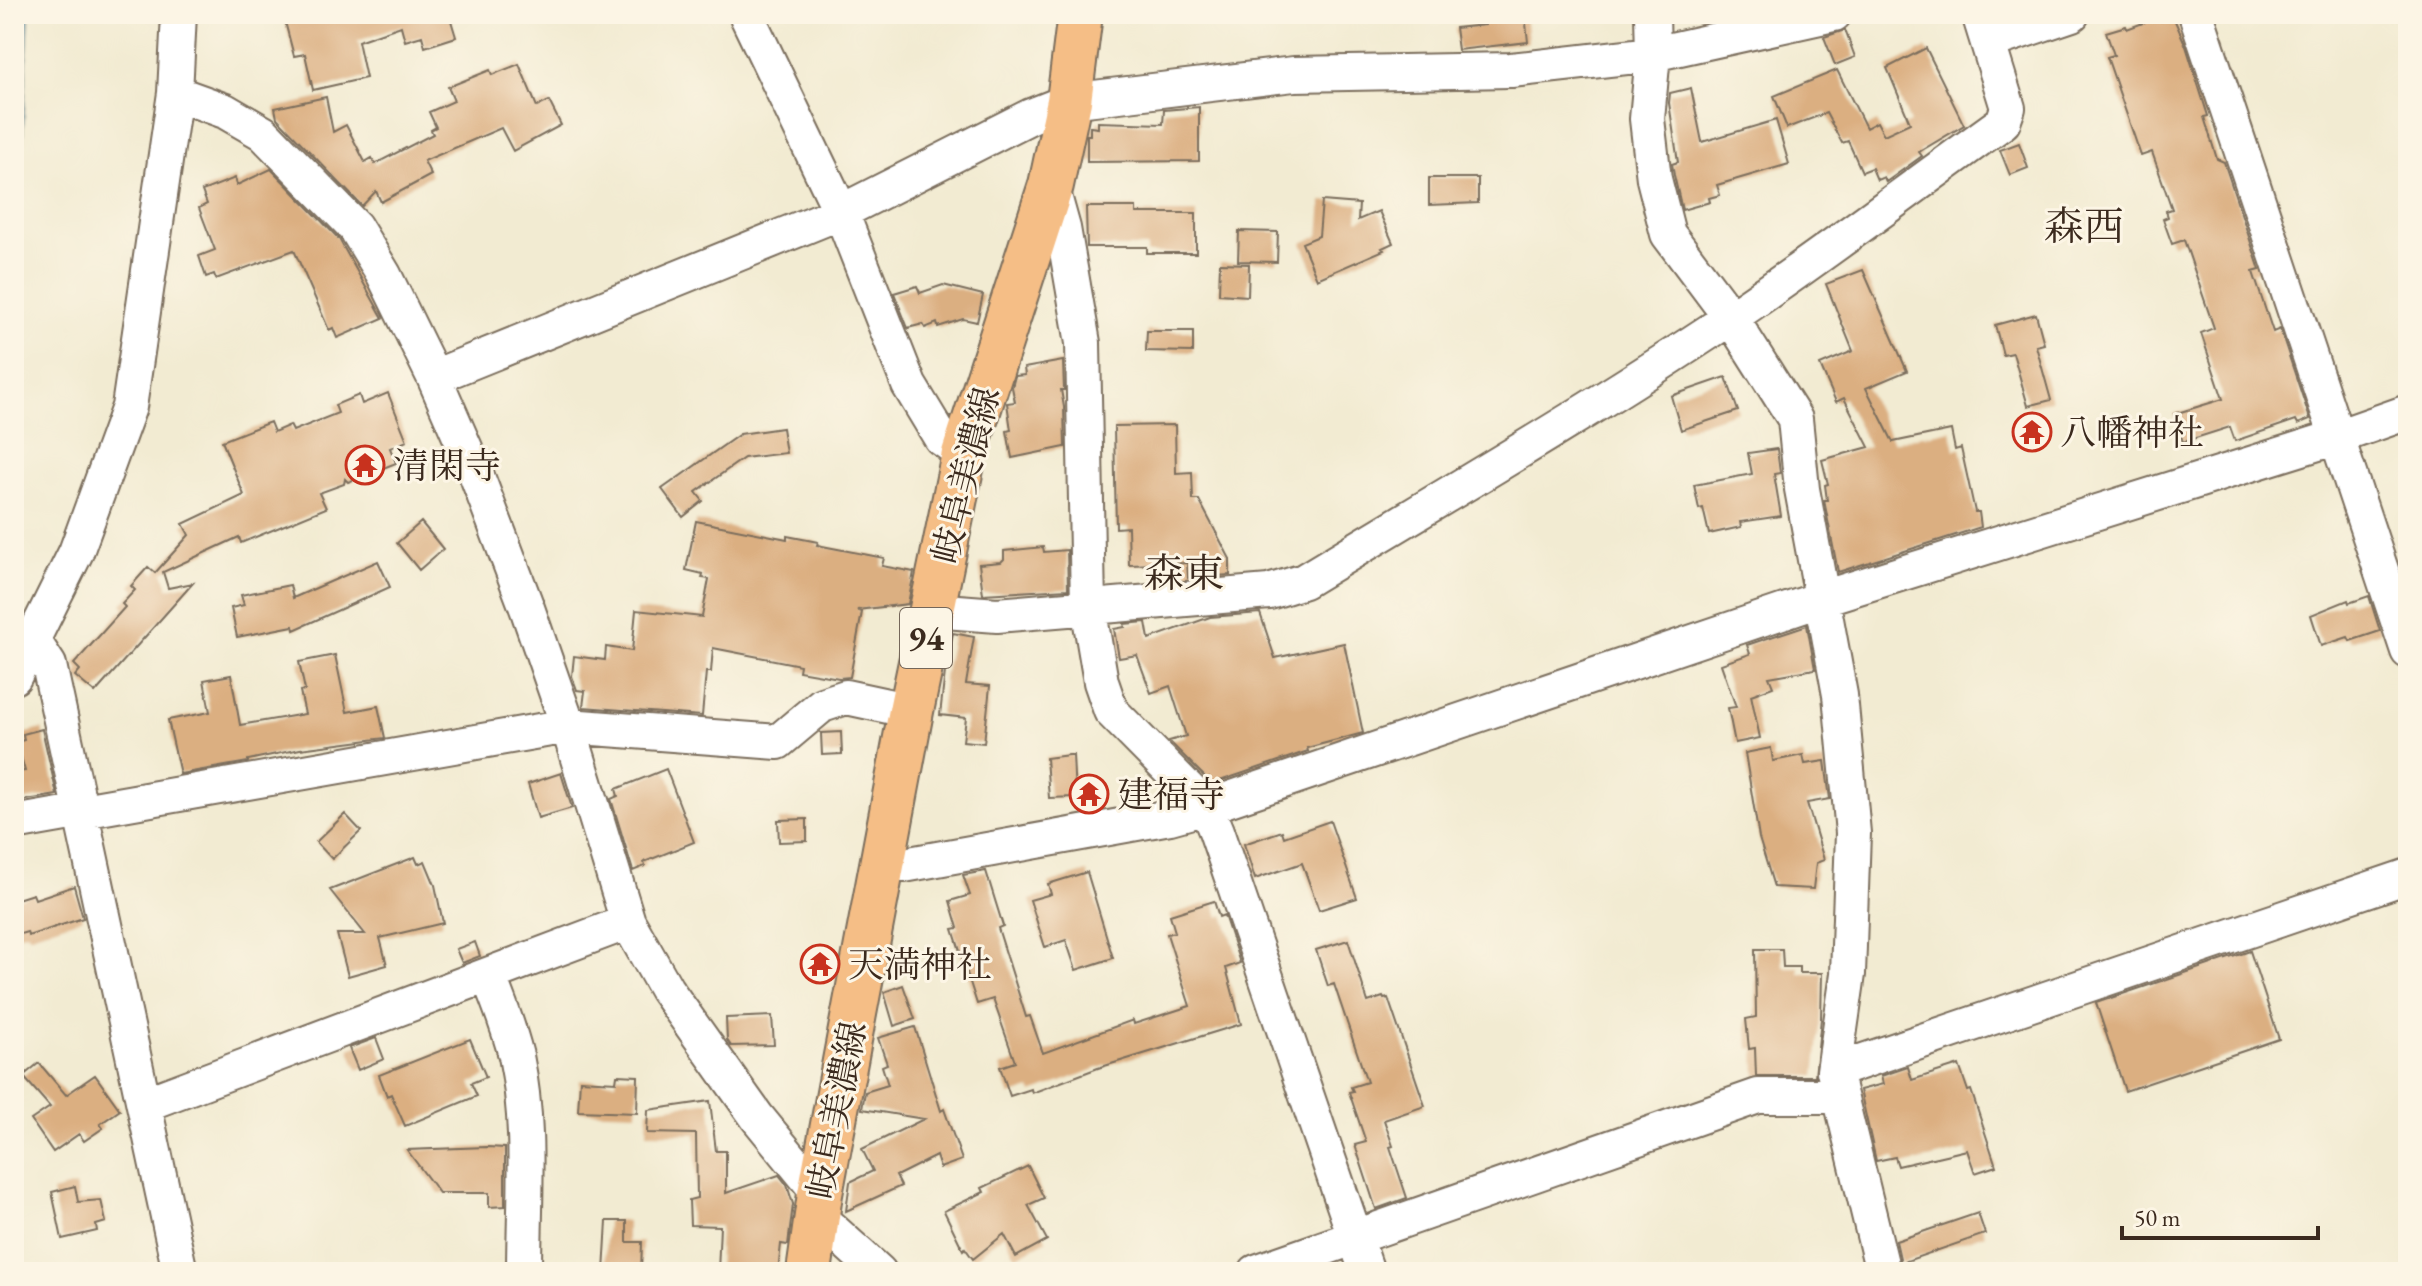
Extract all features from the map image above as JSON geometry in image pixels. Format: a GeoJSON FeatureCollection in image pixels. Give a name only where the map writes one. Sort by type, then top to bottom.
{"type":"FeatureCollection","features":[{"type":"Feature","properties":{"kind":"main road","name":"岐阜美濃線"},"geometry":{"type":"LineString","coordinates":[[809,1272],[818,1205],[882,864],[964,454],[1051,185],[1069,101],[1080,14]]}},
{"type":"Feature","properties":{"kind":"street"},"geometry":{"type":"LineString","coordinates":[[14,677],[76,552],[129,407],[175,93],[179,14]]}},
{"type":"Feature","properties":{"kind":"street"},"geometry":{"type":"LineString","coordinates":[[746,14],[841,212],[909,385],[941,438],[964,454]]}},
{"type":"Feature","properties":{"kind":"street"},"geometry":{"type":"LineString","coordinates":[[1652,14],[1653,54],[1647,119],[1654,179],[1668,234],[1731,318],[1795,419],[1802,489],[1840,695],[1853,833],[1848,974],[1836,1083],[1883,1272]]}},
{"type":"Feature","properties":{"kind":"street"},"geometry":{"type":"LineString","coordinates":[[434,377],[841,212],[1031,116],[1069,101],[1294,74],[1511,70],[1653,54],[1834,14]]}},
{"type":"Feature","properties":{"kind":"street"},"geometry":{"type":"LineString","coordinates":[[932,610],[997,615],[1269,592],[1304,581],[1589,410],[1731,318],[2003,122],[2008,108],[1984,28],[2072,14]]}},
{"type":"Feature","properties":{"kind":"street"},"geometry":{"type":"LineString","coordinates":[[2196,14],[2408,651]]}},
{"type":"Feature","properties":{"kind":"street"},"geometry":{"type":"LineString","coordinates":[[175,93],[225,111],[263,133],[355,227],[384,275],[434,377],[527,608],[568,726],[628,922],[666,989],[818,1205],[879,1272]]}},
{"type":"Feature","properties":{"kind":"street"},"geometry":{"type":"LineString","coordinates":[[1051,185],[1063,228],[1083,343],[1088,606],[1101,682],[1111,711],[1206,807],[1367,1272]]}},
{"type":"Feature","properties":{"kind":"street"},"geometry":{"type":"LineString","coordinates":[[882,864],[904,865],[1170,817],[1206,807],[1823,598],[2408,412]]}},
{"type":"Feature","properties":{"kind":"street"},"geometry":{"type":"LineString","coordinates":[[32,639],[49,665],[180,1272]]}},
{"type":"Feature","properties":{"kind":"street"},"geometry":{"type":"LineString","coordinates":[[14,823],[568,726],[778,742],[822,705],[846,697],[911,711]]}},
{"type":"Feature","properties":{"kind":"street"},"geometry":{"type":"LineString","coordinates":[[1256,1272],[1758,1096],[1836,1083],[2408,876]]}},
{"type":"Feature","properties":{"kind":"street"},"geometry":{"type":"LineString","coordinates":[[145,1104],[628,922]]}},
{"type":"Feature","properties":{"kind":"street"},"geometry":{"type":"LineString","coordinates":[[488,975],[506,1021],[516,1059],[525,1126],[524,1272]]}},
{"type":"Feature","properties":{"kind":"water"},"geometry":{"type":"Polygon","coordinates":[[[14,14],[29,14],[22,147],[14,172],[14,14]]]}},
{"type":"Feature","properties":{"kind":"building"},"geometry":{"type":"Polygon","coordinates":[[[283,14],[449,14],[456,37],[425,47],[422,36],[405,41],[401,26],[358,41],[366,78],[313,90],[305,54],[294,56],[283,14]]]}},
{"type":"Feature","properties":{"kind":"building"},"geometry":{"type":"Polygon","coordinates":[[[1484,14],[1525,14],[1528,42],[1458,50],[1455,28],[1485,25],[1484,14]]]}},
{"type":"Feature","properties":{"kind":"building"},"geometry":{"type":"Polygon","coordinates":[[[2172,14],[2186,46],[2208,116],[2204,117],[2217,159],[2224,162],[2260,270],[2253,272],[2273,332],[2280,329],[2310,419],[2298,424],[2296,420],[2235,441],[2230,427],[2183,442],[2174,414],[2223,399],[2201,333],[2214,328],[2184,240],[2172,244],[2163,219],[2168,217],[2166,211],[2172,209],[2152,152],[2141,156],[2107,57],[2114,55],[2106,32],[2126,26],[2127,29],[2172,14]]]}},
{"type":"Feature","properties":{"kind":"building"},"geometry":{"type":"Polygon","coordinates":[[[1845,30],[1855,57],[1835,65],[1824,37],[1845,30]]]}},
{"type":"Feature","properties":{"kind":"building"},"geometry":{"type":"Polygon","coordinates":[[[1926,48],[1964,125],[1919,152],[1922,156],[1886,182],[1884,177],[1877,180],[1872,168],[1862,172],[1848,141],[1842,143],[1826,113],[1787,128],[1774,96],[1837,70],[1866,128],[1877,122],[1884,135],[1910,123],[1887,68],[1926,48]]]}},
{"type":"Feature","properties":{"kind":"building"},"geometry":{"type":"Polygon","coordinates":[[[519,64],[537,107],[549,101],[561,125],[513,151],[501,128],[424,161],[431,175],[381,202],[376,191],[362,206],[277,118],[275,108],[326,97],[333,132],[346,125],[365,162],[372,158],[375,164],[433,134],[431,130],[436,127],[429,112],[454,101],[448,87],[490,70],[492,75],[519,64]]]}},
{"type":"Feature","properties":{"kind":"building"},"geometry":{"type":"Polygon","coordinates":[[[1691,88],[1702,142],[1776,120],[1789,164],[1717,185],[1720,195],[1709,198],[1710,202],[1682,210],[1672,164],[1678,162],[1669,103],[1670,93],[1691,88]]]}},
{"type":"Feature","properties":{"kind":"building"},"geometry":{"type":"Polygon","coordinates":[[[1199,107],[1199,161],[1087,162],[1087,135],[1090,135],[1090,127],[1098,128],[1098,122],[1163,124],[1164,110],[1199,107]]]}},
{"type":"Feature","properties":{"kind":"building"},"geometry":{"type":"Polygon","coordinates":[[[2019,143],[2028,168],[2010,175],[2000,150],[2019,143]]]}},
{"type":"Feature","properties":{"kind":"building"},"geometry":{"type":"Polygon","coordinates":[[[271,169],[339,239],[383,318],[337,338],[333,328],[329,330],[294,250],[216,279],[214,274],[206,277],[199,256],[215,250],[199,208],[207,204],[202,191],[235,178],[237,185],[271,169]]]}},
{"type":"Feature","properties":{"kind":"building"},"geometry":{"type":"Polygon","coordinates":[[[1429,178],[1478,178],[1478,203],[1429,205],[1429,178]]]}},
{"type":"Feature","properties":{"kind":"building"},"geometry":{"type":"Polygon","coordinates":[[[1322,201],[1359,204],[1358,220],[1379,211],[1393,243],[1382,248],[1384,250],[1317,279],[1302,243],[1319,236],[1322,201]]]}},
{"type":"Feature","properties":{"kind":"building"},"geometry":{"type":"Polygon","coordinates":[[[1086,207],[1136,207],[1136,213],[1196,213],[1196,253],[1147,253],[1147,247],[1087,247],[1086,207]]]}},
{"type":"Feature","properties":{"kind":"building"},"geometry":{"type":"Polygon","coordinates":[[[1239,231],[1278,232],[1277,262],[1238,261],[1239,231]]]}},
{"type":"Feature","properties":{"kind":"building"},"geometry":{"type":"Polygon","coordinates":[[[1220,263],[1249,264],[1248,296],[1219,294],[1220,263]]]}},
{"type":"Feature","properties":{"kind":"building"},"geometry":{"type":"Polygon","coordinates":[[[1863,270],[1907,371],[1866,388],[1893,442],[1951,430],[1955,450],[1961,448],[1981,527],[1838,572],[1824,500],[1827,500],[1825,485],[1828,484],[1822,460],[1869,447],[1844,398],[1836,402],[1820,365],[1853,351],[1826,284],[1863,270]]]}},
{"type":"Feature","properties":{"kind":"building"},"geometry":{"type":"Polygon","coordinates":[[[943,285],[983,295],[977,322],[963,319],[938,327],[937,323],[925,328],[923,324],[908,328],[894,293],[917,286],[920,293],[943,285]]]}},
{"type":"Feature","properties":{"kind":"building"},"geometry":{"type":"Polygon","coordinates":[[[2036,314],[2044,344],[2036,346],[2051,400],[2028,406],[2013,353],[2003,355],[1995,325],[2036,314]]]}},
{"type":"Feature","properties":{"kind":"building"},"geometry":{"type":"Polygon","coordinates":[[[1147,331],[1193,331],[1193,352],[1146,351],[1147,331]]]}},
{"type":"Feature","properties":{"kind":"building"},"geometry":{"type":"Polygon","coordinates":[[[1063,361],[1064,390],[1061,390],[1065,447],[1012,458],[1007,431],[1011,430],[1007,403],[1015,402],[1012,387],[1015,376],[1025,375],[1024,368],[1063,361]]]}},
{"type":"Feature","properties":{"kind":"building"},"geometry":{"type":"Polygon","coordinates":[[[1726,377],[1738,411],[1681,430],[1671,396],[1726,377]]]}},
{"type":"Feature","properties":{"kind":"building"},"geometry":{"type":"Polygon","coordinates":[[[388,393],[407,441],[390,448],[396,463],[348,482],[345,479],[344,484],[319,493],[326,508],[241,543],[239,537],[163,572],[168,588],[193,583],[95,693],[75,676],[80,670],[74,664],[125,607],[122,604],[135,590],[131,586],[148,567],[155,573],[189,535],[183,524],[244,495],[222,441],[270,422],[274,432],[290,425],[293,431],[338,413],[335,405],[359,395],[362,404],[388,393]]]}},
{"type":"Feature","properties":{"kind":"building"},"geometry":{"type":"Polygon","coordinates":[[[1175,425],[1176,473],[1192,472],[1193,500],[1199,500],[1230,559],[1230,575],[1188,578],[1187,563],[1129,565],[1128,527],[1116,528],[1114,426],[1175,425]]]}},
{"type":"Feature","properties":{"kind":"building"},"geometry":{"type":"Polygon","coordinates":[[[782,428],[786,453],[744,458],[696,492],[703,501],[683,517],[662,489],[740,434],[782,428]]]}},
{"type":"Feature","properties":{"kind":"building"},"geometry":{"type":"Polygon","coordinates":[[[1777,449],[1780,473],[1774,474],[1781,516],[1740,522],[1741,527],[1709,534],[1694,485],[1752,474],[1748,453],[1777,449]]]}},
{"type":"Feature","properties":{"kind":"building"},"geometry":{"type":"Polygon","coordinates":[[[696,521],[818,542],[817,545],[884,558],[882,566],[914,572],[908,604],[857,610],[862,612],[850,677],[799,671],[800,665],[713,648],[711,672],[706,672],[702,716],[583,707],[585,691],[577,690],[572,676],[574,656],[605,660],[606,647],[632,651],[636,610],[702,617],[709,579],[702,578],[703,574],[686,570],[696,521]]]}},
{"type":"Feature","properties":{"kind":"building"},"geometry":{"type":"Polygon","coordinates":[[[421,522],[443,549],[419,570],[397,543],[421,522]]]}},
{"type":"Feature","properties":{"kind":"building"},"geometry":{"type":"Polygon","coordinates":[[[1043,547],[1044,552],[1067,550],[1068,589],[983,594],[979,564],[1001,562],[1004,551],[1043,547]]]}},
{"type":"Feature","properties":{"kind":"building"},"geometry":{"type":"Polygon","coordinates":[[[378,561],[390,587],[294,630],[293,626],[237,637],[231,608],[244,605],[241,595],[290,585],[293,598],[378,561]]]}},
{"type":"Feature","properties":{"kind":"building"},"geometry":{"type":"Polygon","coordinates":[[[2369,596],[2380,631],[2321,646],[2311,615],[2348,600],[2349,603],[2369,596]]]}},
{"type":"Feature","properties":{"kind":"building"},"geometry":{"type":"Polygon","coordinates":[[[1260,613],[1275,658],[1344,643],[1363,733],[1307,748],[1308,751],[1211,784],[1209,778],[1169,741],[1186,736],[1170,686],[1151,693],[1137,655],[1119,658],[1114,629],[1125,627],[1124,624],[1146,622],[1149,639],[1210,617],[1260,613]]]}},
{"type":"Feature","properties":{"kind":"building"},"geometry":{"type":"Polygon","coordinates":[[[1807,625],[1815,669],[1769,677],[1773,687],[1751,695],[1760,738],[1735,743],[1728,708],[1736,707],[1721,664],[1750,654],[1747,645],[1807,625]]]}},
{"type":"Feature","properties":{"kind":"building"},"geometry":{"type":"Polygon","coordinates":[[[953,633],[974,637],[966,684],[990,686],[984,743],[963,741],[966,718],[940,715],[953,633]]]}},
{"type":"Feature","properties":{"kind":"building"},"geometry":{"type":"Polygon","coordinates":[[[335,655],[347,712],[378,706],[385,738],[300,749],[180,774],[168,720],[210,712],[204,680],[231,675],[240,725],[305,714],[300,691],[305,690],[299,662],[335,655]]]}},
{"type":"Feature","properties":{"kind":"building"},"geometry":{"type":"Polygon","coordinates":[[[42,729],[57,795],[14,802],[14,772],[25,771],[17,742],[24,740],[23,734],[42,729]]]}},
{"type":"Feature","properties":{"kind":"building"},"geometry":{"type":"Polygon","coordinates":[[[841,732],[842,754],[822,755],[821,733],[841,732]]]}},
{"type":"Feature","properties":{"kind":"building"},"geometry":{"type":"Polygon","coordinates":[[[1771,748],[1773,761],[1803,755],[1805,764],[1825,761],[1830,799],[1807,803],[1824,860],[1816,863],[1813,889],[1774,887],[1759,838],[1745,753],[1771,748]]]}},
{"type":"Feature","properties":{"kind":"building"},"geometry":{"type":"Polygon","coordinates":[[[1073,755],[1075,797],[1049,798],[1046,758],[1073,755]]]}},
{"type":"Feature","properties":{"kind":"building"},"geometry":{"type":"Polygon","coordinates":[[[666,769],[694,842],[644,862],[645,866],[633,871],[611,799],[618,796],[616,789],[666,769]]]}},
{"type":"Feature","properties":{"kind":"building"},"geometry":{"type":"Polygon","coordinates":[[[561,773],[572,808],[538,818],[528,784],[561,773]]]}},
{"type":"Feature","properties":{"kind":"building"},"geometry":{"type":"Polygon","coordinates":[[[345,814],[361,831],[332,859],[316,842],[345,814]]]}},
{"type":"Feature","properties":{"kind":"building"},"geometry":{"type":"Polygon","coordinates":[[[807,819],[807,841],[779,842],[778,820],[807,819]]]}},
{"type":"Feature","properties":{"kind":"building"},"geometry":{"type":"Polygon","coordinates":[[[1330,821],[1357,898],[1319,910],[1302,863],[1255,879],[1244,844],[1282,831],[1284,837],[1330,821]]]}},
{"type":"Feature","properties":{"kind":"building"},"geometry":{"type":"Polygon","coordinates":[[[415,857],[418,864],[425,861],[435,885],[443,923],[380,938],[387,965],[348,976],[337,934],[365,934],[330,890],[415,857]]]}},
{"type":"Feature","properties":{"kind":"building"},"geometry":{"type":"Polygon","coordinates":[[[986,871],[1003,926],[998,928],[1026,1017],[1030,1016],[1043,1053],[1133,1020],[1134,1024],[1190,1006],[1167,934],[1175,932],[1170,915],[1214,901],[1219,917],[1224,915],[1240,963],[1226,968],[1241,1024],[1098,1068],[1032,1093],[1031,1089],[1010,1096],[1000,1067],[1015,1062],[993,999],[977,1004],[953,929],[958,928],[950,901],[970,895],[963,875],[986,871]]]}},
{"type":"Feature","properties":{"kind":"building"},"geometry":{"type":"Polygon","coordinates":[[[1087,872],[1113,958],[1076,970],[1066,940],[1045,947],[1030,900],[1051,894],[1048,884],[1087,872]]]}},
{"type":"Feature","properties":{"kind":"building"},"geometry":{"type":"Polygon","coordinates":[[[74,886],[83,918],[28,936],[27,932],[14,936],[14,900],[33,894],[35,899],[74,886]]]}},
{"type":"Feature","properties":{"kind":"building"},"geometry":{"type":"Polygon","coordinates":[[[1348,940],[1368,1002],[1388,998],[1425,1106],[1384,1120],[1407,1198],[1376,1209],[1355,1145],[1366,1142],[1349,1092],[1353,1091],[1351,1087],[1367,1082],[1334,984],[1328,986],[1316,950],[1348,940]]]}},
{"type":"Feature","properties":{"kind":"building"},"geometry":{"type":"Polygon","coordinates":[[[475,942],[480,956],[462,963],[456,949],[475,942]]]}},
{"type":"Feature","properties":{"kind":"building"},"geometry":{"type":"Polygon","coordinates":[[[1755,949],[1782,949],[1783,967],[1799,967],[1799,973],[1822,973],[1815,1076],[1756,1076],[1755,1048],[1749,1049],[1746,1019],[1756,1017],[1755,949]]]}},
{"type":"Feature","properties":{"kind":"building"},"geometry":{"type":"Polygon","coordinates":[[[2250,951],[2279,1039],[2125,1091],[2096,1003],[2250,951]]]}},
{"type":"Feature","properties":{"kind":"building"},"geometry":{"type":"Polygon","coordinates":[[[903,985],[915,1019],[894,1026],[884,992],[903,985]]]}},
{"type":"Feature","properties":{"kind":"building"},"geometry":{"type":"Polygon","coordinates":[[[772,1016],[774,1045],[731,1046],[727,1040],[726,1018],[772,1016]]]}},
{"type":"Feature","properties":{"kind":"building"},"geometry":{"type":"Polygon","coordinates":[[[915,1027],[941,1111],[944,1109],[962,1160],[940,1168],[936,1156],[896,1176],[901,1186],[846,1211],[850,1182],[873,1171],[862,1149],[924,1119],[862,1109],[865,1092],[888,1085],[882,1066],[887,1064],[878,1038],[915,1027]]]}},
{"type":"Feature","properties":{"kind":"building"},"geometry":{"type":"Polygon","coordinates":[[[376,1038],[384,1059],[358,1070],[349,1048],[376,1038]]]}},
{"type":"Feature","properties":{"kind":"building"},"geometry":{"type":"Polygon","coordinates":[[[470,1039],[486,1077],[471,1083],[477,1096],[405,1126],[391,1094],[387,1096],[379,1075],[470,1039]]]}},
{"type":"Feature","properties":{"kind":"building"},"geometry":{"type":"Polygon","coordinates":[[[39,1063],[66,1095],[95,1075],[120,1110],[100,1124],[103,1128],[84,1141],[79,1134],[53,1152],[31,1120],[50,1107],[23,1076],[39,1063]]]}},
{"type":"Feature","properties":{"kind":"building"},"geometry":{"type":"Polygon","coordinates":[[[1959,1065],[1968,1091],[1971,1090],[1996,1166],[1975,1173],[1967,1150],[1898,1166],[1895,1157],[1876,1161],[1860,1090],[1883,1084],[1881,1076],[1908,1067],[1912,1080],[1959,1065]]]}},
{"type":"Feature","properties":{"kind":"building"},"geometry":{"type":"Polygon","coordinates":[[[617,1075],[638,1076],[637,1113],[578,1111],[580,1080],[616,1082],[617,1075]]]}},
{"type":"Feature","properties":{"kind":"building"},"geometry":{"type":"Polygon","coordinates":[[[710,1101],[716,1151],[726,1151],[726,1193],[779,1175],[787,1185],[793,1204],[788,1245],[781,1244],[778,1272],[718,1272],[720,1226],[690,1225],[689,1200],[697,1198],[696,1134],[647,1133],[648,1110],[710,1101]]]}},
{"type":"Feature","properties":{"kind":"building"},"geometry":{"type":"Polygon","coordinates":[[[505,1148],[505,1206],[489,1207],[489,1193],[439,1193],[407,1150],[505,1148]]]}},
{"type":"Feature","properties":{"kind":"building"},"geometry":{"type":"Polygon","coordinates":[[[1028,1166],[1044,1198],[1028,1205],[1047,1240],[1016,1257],[1004,1234],[973,1259],[965,1248],[963,1250],[944,1211],[1028,1166]]]}},
{"type":"Feature","properties":{"kind":"building"},"geometry":{"type":"Polygon","coordinates":[[[75,1186],[78,1202],[101,1200],[106,1222],[96,1225],[97,1231],[62,1239],[52,1192],[75,1186]]]}},
{"type":"Feature","properties":{"kind":"building"},"geometry":{"type":"Polygon","coordinates":[[[1978,1213],[1985,1234],[1901,1263],[1896,1241],[1978,1213]]]}},
{"type":"Feature","properties":{"kind":"building"},"geometry":{"type":"Polygon","coordinates":[[[607,1221],[627,1221],[627,1242],[642,1242],[641,1272],[604,1272],[607,1221]]]}},
{"type":"Feature","properties":{"kind":"place","name":"八幡神社"},"geometry":{"type":"Point","coordinates":[2032,432]}},
{"type":"Feature","properties":{"kind":"place","name":"清閑寺"},"geometry":{"type":"Point","coordinates":[365,465]}},
{"type":"Feature","properties":{"kind":"place","name":"建福寺"},"geometry":{"type":"Point","coordinates":[1089,794]}},
{"type":"Feature","properties":{"kind":"place","name":"天満神社"},"geometry":{"type":"Point","coordinates":[820,964]}},
{"type":"Feature","properties":{"kind":"district","name":"森西"},"geometry":{"type":"Point","coordinates":[2084,226]}},
{"type":"Feature","properties":{"kind":"district","name":"森東"},"geometry":{"type":"Point","coordinates":[1184,573]}}]}
